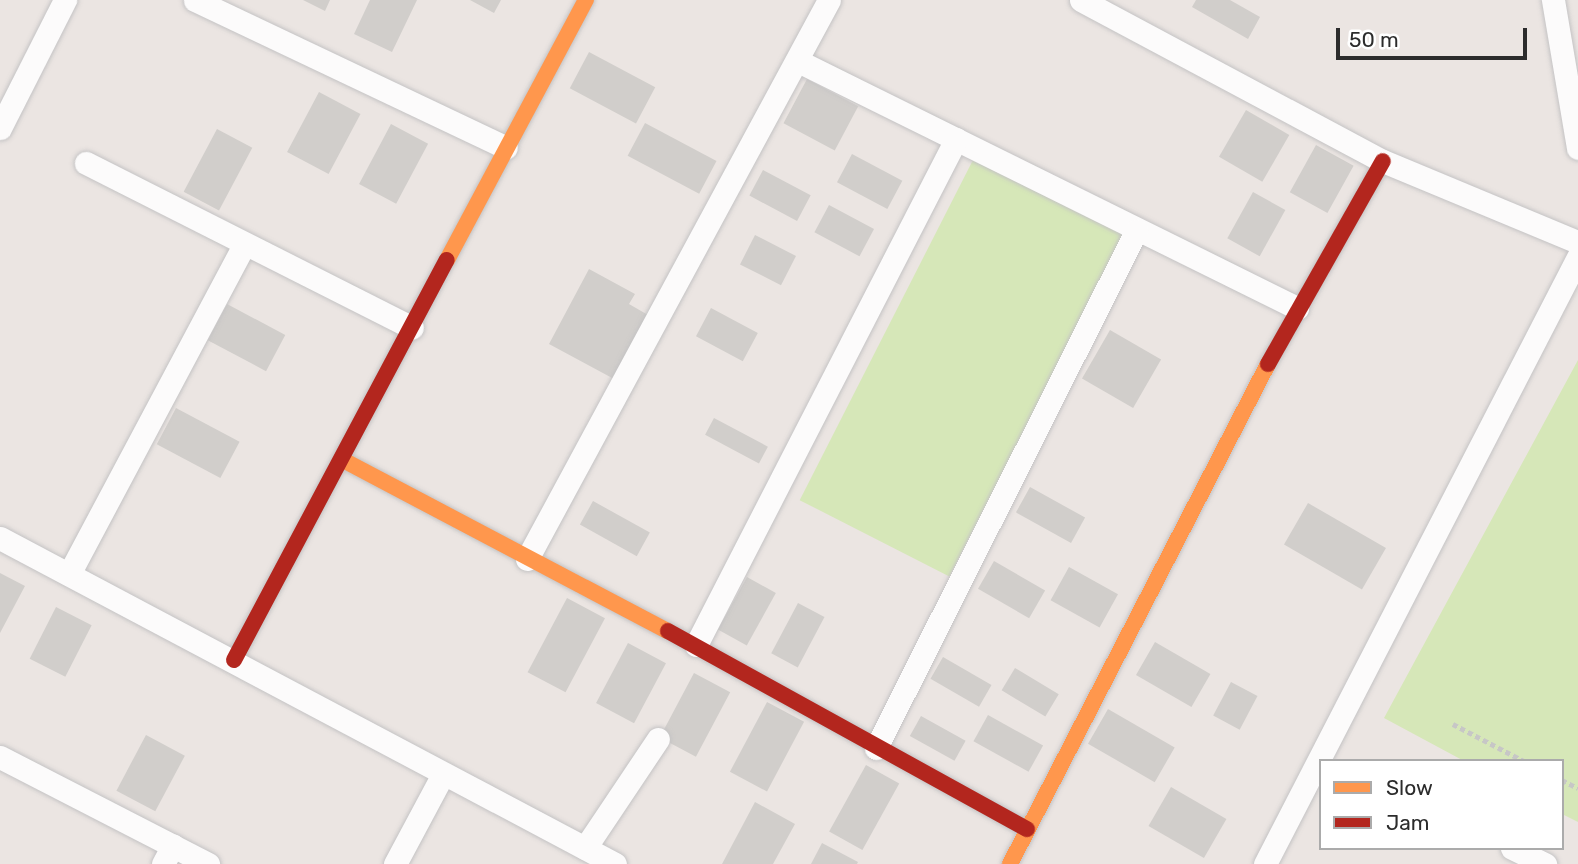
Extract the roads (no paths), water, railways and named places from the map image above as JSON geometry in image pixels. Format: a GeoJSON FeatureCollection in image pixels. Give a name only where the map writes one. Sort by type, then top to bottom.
{"type":"FeatureCollection","features":[{"type":"Feature","properties":{"kind":"street"},"geometry":{"type":"LineString","coordinates":[[0,128],[65,0]]}},
{"type":"Feature","properties":{"kind":"street"},"geometry":{"type":"LineString","coordinates":[[195,0],[506,148]]}},
{"type":"Feature","properties":{"kind":"street"},"geometry":{"type":"LineString","coordinates":[[234,660],[586,0]]}},
{"type":"Feature","properties":{"kind":"street"},"geometry":{"type":"LineString","coordinates":[[527,559],[829,0]]}},
{"type":"Feature","properties":{"kind":"street"},"geometry":{"type":"LineString","coordinates":[[1553,0],[1569,35],[1578,148]]}},
{"type":"Feature","properties":{"kind":"street"},"geometry":{"type":"LineString","coordinates":[[1090,2],[1383,161],[1578,242]]}},
{"type":"Feature","properties":{"kind":"street"},"geometry":{"type":"LineString","coordinates":[[798,61],[1297,308]]}},
{"type":"Feature","properties":{"kind":"street"},"geometry":{"type":"LineString","coordinates":[[696,645],[956,139]]}},
{"type":"Feature","properties":{"kind":"street"},"geometry":{"type":"LineString","coordinates":[[1010,864],[1297,308],[1383,161]]}},
{"type":"Feature","properties":{"kind":"street"},"geometry":{"type":"LineString","coordinates":[[86,163],[243,247],[412,328]]}},
{"type":"Feature","properties":{"kind":"street"},"geometry":{"type":"LineString","coordinates":[[876,748],[1136,230]]}},
{"type":"Feature","properties":{"kind":"street"},"geometry":{"type":"LineString","coordinates":[[69,574],[243,247]]}},
{"type":"Feature","properties":{"kind":"street"},"geometry":{"type":"LineString","coordinates":[[1336,755],[1578,257]]}},
{"type":"Feature","properties":{"kind":"street"},"geometry":{"type":"LineString","coordinates":[[343,460],[527,559],[696,645],[876,748],[1027,829]]}},
{"type":"Feature","properties":{"kind":"street"},"geometry":{"type":"LineString","coordinates":[[0,538],[615,864]]}},
{"type":"Feature","properties":{"kind":"street"},"geometry":{"type":"LineString","coordinates":[[585,848],[658,739]]}},
{"type":"Feature","properties":{"kind":"street"},"geometry":{"type":"LineString","coordinates":[[0,757],[168,854],[208,864]]}},
{"type":"Feature","properties":{"kind":"street"},"geometry":{"type":"LineString","coordinates":[[395,864],[443,774]]}},
{"type":"Feature","properties":{"kind":"street"},"geometry":{"type":"LineString","coordinates":[[1265,864],[1319,781]]}},
{"type":"Feature","properties":{"kind":"street"},"geometry":{"type":"LineString","coordinates":[[1513,854],[1545,864]]}}]}
